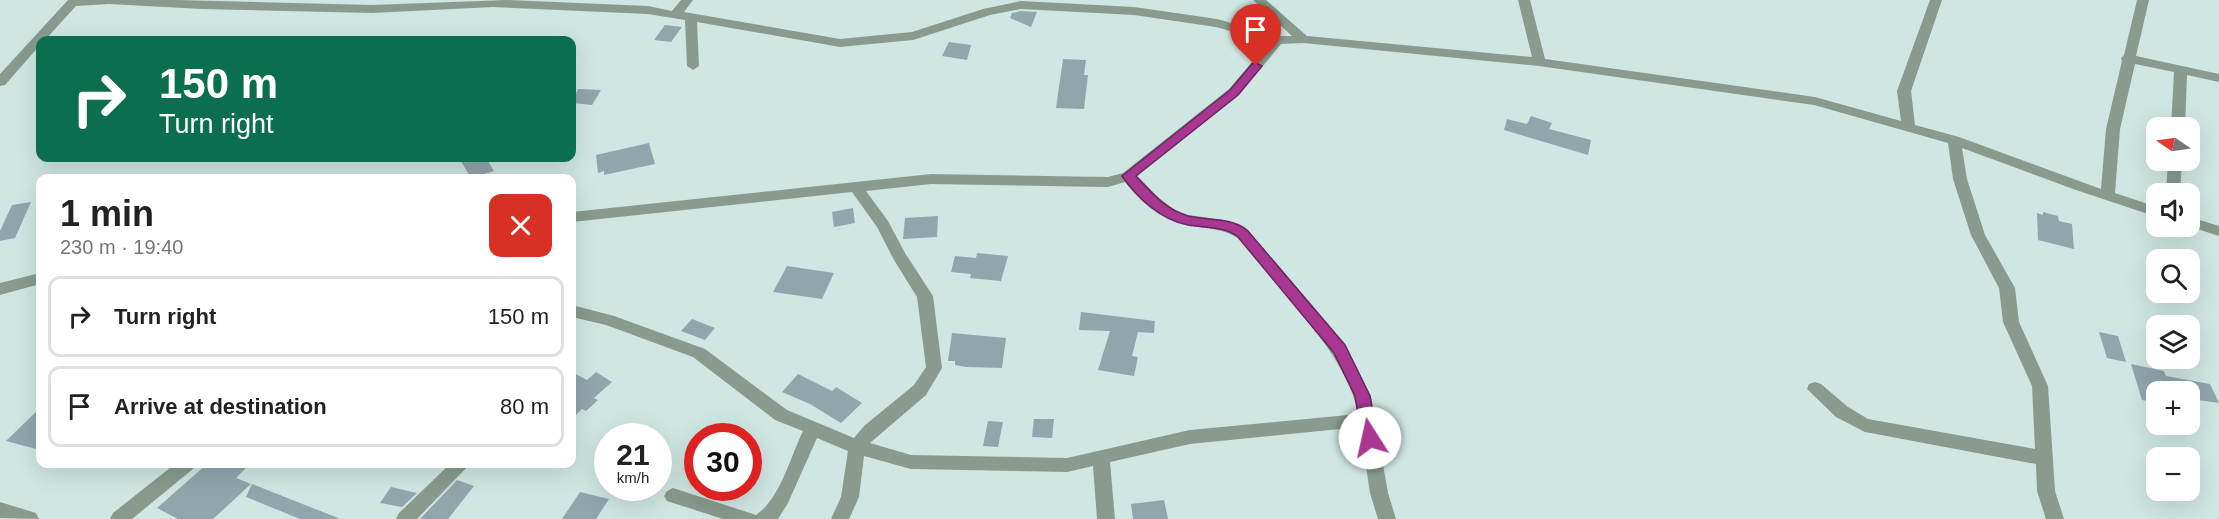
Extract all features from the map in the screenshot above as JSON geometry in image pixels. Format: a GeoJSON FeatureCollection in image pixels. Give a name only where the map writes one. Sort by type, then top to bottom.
{"type":"FeatureCollection","features":[{"type":"Feature","properties":{"kind":"street"},"geometry":{"type":"LineString","coordinates":[[43,36],[75,2],[109,0],[202,5],[372,9],[493,3],[648,10],[840,44],[913,36],[987,12],[1021,5],[1134,11],[1217,23],[1277,40],[1303,39],[1539,62],[1815,101],[1954,140],[2058,179],[2146,208]]}},
{"type":"Feature","properties":{"kind":"street"},"geometry":{"type":"LineString","coordinates":[[676,14],[687,0]]}},
{"type":"Feature","properties":{"kind":"street"},"geometry":{"type":"LineString","coordinates":[[1259,0],[1303,39]]}},
{"type":"Feature","properties":{"kind":"street"},"geometry":{"type":"LineString","coordinates":[[1524,0],[1539,62]]}},
{"type":"Feature","properties":{"kind":"street"},"geometry":{"type":"LineString","coordinates":[[1909,128],[1904,91],[1936,0]]}},
{"type":"Feature","properties":{"kind":"street"},"geometry":{"type":"LineString","coordinates":[[2108,195],[2112,129],[2142,0]]}},
{"type":"Feature","properties":{"kind":"street"},"geometry":{"type":"LineString","coordinates":[[691,17],[693,66]]}},
{"type":"Feature","properties":{"kind":"street"},"geometry":{"type":"LineString","coordinates":[[576,217],[931,179],[1108,182],[1128,176],[1234,92],[1277,40]]}},
{"type":"Feature","properties":{"kind":"street"},"geometry":{"type":"LineString","coordinates":[[0,82],[36,44]]}},
{"type":"Feature","properties":{"kind":"street"},"geometry":{"type":"LineString","coordinates":[[2127,58],[2219,78]]}},
{"type":"Feature","properties":{"kind":"street"},"geometry":{"type":"LineString","coordinates":[[2179,117],[2181,70]]}},
{"type":"Feature","properties":{"kind":"street"},"geometry":{"type":"LineString","coordinates":[[1954,140],[1960,179],[1978,235],[2007,288],[2011,322],[2040,386],[2046,492],[2055,519]]}},
{"type":"Feature","properties":{"kind":"street"},"geometry":{"type":"LineString","coordinates":[[1128,176],[1160,209],[1186,220],[1234,227],[1243,234],[1339,349],[1363,396],[1379,493],[1387,519]]}},
{"type":"Feature","properties":{"kind":"street"},"geometry":{"type":"LineString","coordinates":[[840,519],[850,497],[857,447],[870,431],[920,390],[934,368],[925,296],[898,256],[883,225],[856,188]]}},
{"type":"Feature","properties":{"kind":"street"},"geometry":{"type":"LineString","coordinates":[[2200,225],[2219,231]]}},
{"type":"Feature","properties":{"kind":"street"},"geometry":{"type":"LineString","coordinates":[[0,289],[36,280]]}},
{"type":"Feature","properties":{"kind":"street"},"geometry":{"type":"LineString","coordinates":[[576,312],[608,320],[699,353],[781,415],[857,447],[911,462],[1067,465],[1191,437],[1366,420]]}},
{"type":"Feature","properties":{"kind":"street"},"geometry":{"type":"LineString","coordinates":[[1815,389],[1842,412],[1866,425],[2044,459]]}},
{"type":"Feature","properties":{"kind":"street"},"geometry":{"type":"LineString","coordinates":[[763,519],[769,518],[779,503],[813,427]]}},
{"type":"Feature","properties":{"kind":"street"},"geometry":{"type":"LineString","coordinates":[[1101,457],[1106,519]]}},
{"type":"Feature","properties":{"kind":"street"},"geometry":{"type":"LineString","coordinates":[[119,519],[182,468]]}},
{"type":"Feature","properties":{"kind":"street"},"geometry":{"type":"LineString","coordinates":[[405,519],[457,468]]}},
{"type":"Feature","properties":{"kind":"street"},"geometry":{"type":"LineString","coordinates":[[673,496],[749,519]]}},
{"type":"Feature","properties":{"kind":"street"},"geometry":{"type":"LineString","coordinates":[[0,510],[30,519]]}},
{"type":"Feature","properties":{"kind":"building"},"geometry":{"type":"Polygon","coordinates":[[[1037,12],[1031,27],[1010,18],[1012,13],[1037,12]]]}},
{"type":"Feature","properties":{"kind":"building"},"geometry":{"type":"Polygon","coordinates":[[[665,25],[682,27],[671,42],[654,40],[665,25]]]}},
{"type":"Feature","properties":{"kind":"building"},"geometry":{"type":"Polygon","coordinates":[[[949,42],[971,45],[967,60],[942,56],[949,42]]]}},
{"type":"Feature","properties":{"kind":"building"},"geometry":{"type":"Polygon","coordinates":[[[1063,59],[1086,60],[1084,75],[1088,75],[1084,109],[1056,108],[1063,59]]]}},
{"type":"Feature","properties":{"kind":"building"},"geometry":{"type":"Polygon","coordinates":[[[578,89],[601,90],[592,105],[576,103],[578,89]]]}},
{"type":"Feature","properties":{"kind":"building"},"geometry":{"type":"Polygon","coordinates":[[[1531,116],[1552,123],[1549,129],[1591,140],[1588,155],[1504,130],[1507,119],[1527,124],[1531,116]]]}},
{"type":"Feature","properties":{"kind":"building"},"geometry":{"type":"Polygon","coordinates":[[[649,143],[655,164],[604,175],[604,171],[598,173],[596,155],[649,143]]]}},
{"type":"Feature","properties":{"kind":"building"},"geometry":{"type":"Polygon","coordinates":[[[461,162],[488,162],[494,171],[484,174],[469,174],[461,162]]]}},
{"type":"Feature","properties":{"kind":"building"},"geometry":{"type":"Polygon","coordinates":[[[31,202],[15,238],[0,241],[0,231],[12,205],[31,202]]]}},
{"type":"Feature","properties":{"kind":"building"},"geometry":{"type":"Polygon","coordinates":[[[853,208],[855,223],[834,227],[832,212],[853,208]]]}},
{"type":"Feature","properties":{"kind":"building"},"geometry":{"type":"Polygon","coordinates":[[[2043,212],[2058,216],[2059,221],[2072,224],[2074,249],[2038,240],[2037,213],[2043,215],[2043,212]]]}},
{"type":"Feature","properties":{"kind":"building"},"geometry":{"type":"Polygon","coordinates":[[[938,216],[937,237],[903,239],[905,218],[938,216]]]}},
{"type":"Feature","properties":{"kind":"building"},"geometry":{"type":"Polygon","coordinates":[[[977,253],[1008,256],[1001,281],[970,278],[971,274],[951,272],[955,256],[976,258],[977,253]]]}},
{"type":"Feature","properties":{"kind":"building"},"geometry":{"type":"Polygon","coordinates":[[[787,266],[834,273],[822,299],[773,292],[787,266]]]}},
{"type":"Feature","properties":{"kind":"building"},"geometry":{"type":"Polygon","coordinates":[[[1081,312],[1155,321],[1154,333],[1138,332],[1132,356],[1138,357],[1134,376],[1098,370],[1110,331],[1079,330],[1081,312]]]}},
{"type":"Feature","properties":{"kind":"building"},"geometry":{"type":"Polygon","coordinates":[[[692,319],[715,328],[705,340],[681,331],[692,319]]]}},
{"type":"Feature","properties":{"kind":"building"},"geometry":{"type":"Polygon","coordinates":[[[2099,332],[2118,336],[2126,362],[2107,358],[2099,332]]]}},
{"type":"Feature","properties":{"kind":"building"},"geometry":{"type":"Polygon","coordinates":[[[952,333],[1006,338],[1002,368],[966,367],[955,365],[955,361],[948,361],[952,333]]]}},
{"type":"Feature","properties":{"kind":"building"},"geometry":{"type":"Polygon","coordinates":[[[2131,364],[2164,371],[2166,376],[2194,381],[2146,381],[2146,401],[2142,400],[2131,364]]]}},
{"type":"Feature","properties":{"kind":"building"},"geometry":{"type":"Polygon","coordinates":[[[596,372],[612,382],[594,398],[598,400],[586,411],[582,409],[576,415],[576,374],[587,380],[596,372]]]}},
{"type":"Feature","properties":{"kind":"building"},"geometry":{"type":"Polygon","coordinates":[[[798,374],[832,391],[836,387],[862,403],[841,423],[810,404],[782,392],[798,374]]]}},
{"type":"Feature","properties":{"kind":"building"},"geometry":{"type":"Polygon","coordinates":[[[2200,382],[2210,384],[2219,403],[2200,400],[2200,382]]]}},
{"type":"Feature","properties":{"kind":"building"},"geometry":{"type":"Polygon","coordinates":[[[36,412],[36,449],[6,441],[36,412]]]}},
{"type":"Feature","properties":{"kind":"building"},"geometry":{"type":"Polygon","coordinates":[[[1034,419],[1054,419],[1052,438],[1032,437],[1034,419]]]}},
{"type":"Feature","properties":{"kind":"building"},"geometry":{"type":"Polygon","coordinates":[[[988,421],[1003,422],[998,447],[983,446],[988,421]]]}},
{"type":"Feature","properties":{"kind":"building"},"geometry":{"type":"Polygon","coordinates":[[[202,468],[246,468],[236,478],[251,484],[213,519],[178,519],[157,508],[202,468]]]}},
{"type":"Feature","properties":{"kind":"building"},"geometry":{"type":"Polygon","coordinates":[[[457,480],[474,486],[448,519],[420,519],[457,480]]]}},
{"type":"Feature","properties":{"kind":"building"},"geometry":{"type":"Polygon","coordinates":[[[252,484],[338,519],[300,519],[246,497],[252,484]]]}},
{"type":"Feature","properties":{"kind":"building"},"geometry":{"type":"Polygon","coordinates":[[[391,487],[417,493],[402,507],[380,503],[391,487]]]}},
{"type":"Feature","properties":{"kind":"building"},"geometry":{"type":"Polygon","coordinates":[[[580,492],[594,495],[594,501],[608,501],[596,519],[562,519],[580,492]]]}},
{"type":"Feature","properties":{"kind":"building"},"geometry":{"type":"Polygon","coordinates":[[[1164,500],[1168,519],[1133,519],[1131,504],[1164,500]]]}},
{"type":"Feature","properties":{"kind":"route"},"geometry":{"type":"LineString","coordinates":[[1256,66],[1234,92],[1128,176],[1160,209],[1186,220],[1234,227],[1243,234],[1339,349],[1363,396],[1370,438]]}}]}
